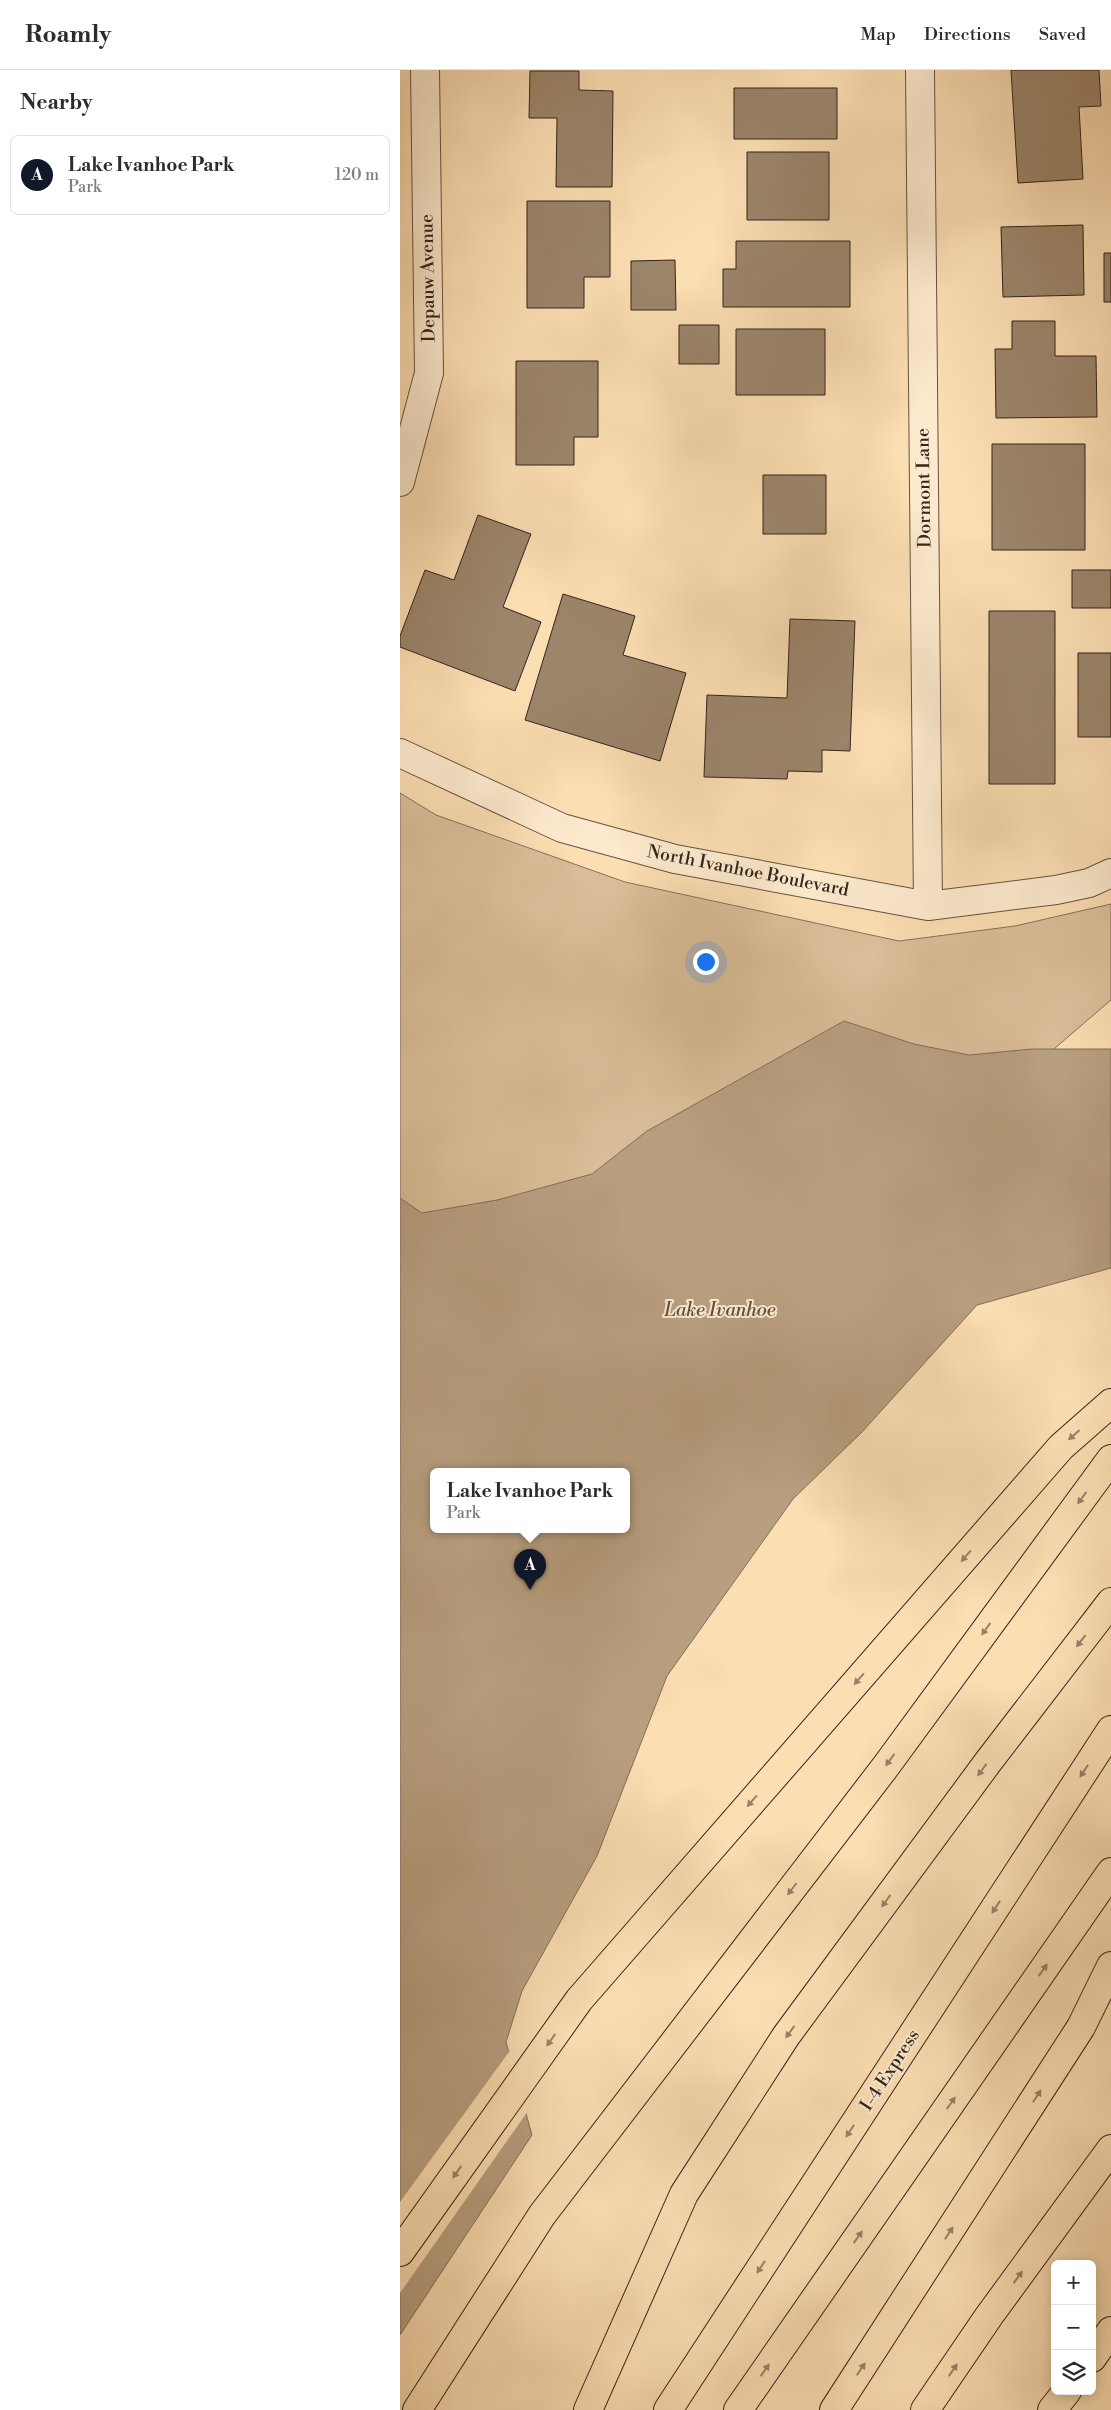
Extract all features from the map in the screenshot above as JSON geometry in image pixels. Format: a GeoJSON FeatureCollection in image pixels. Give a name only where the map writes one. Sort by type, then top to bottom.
{"type":"FeatureCollection","features":[{"type":"Feature","properties":{"kind":"highway"},"geometry":{"type":"LineString","coordinates":[[400,2252],[579,2000],[1061,1447],[1111,1403]]}},
{"type":"Feature","properties":{"kind":"highway"},"geometry":{"type":"LineString","coordinates":[[417,2410],[542,2215],[886,1766],[1111,1459]]}},
{"type":"Feature","properties":{"kind":"highway"},"geometry":{"type":"LineString","coordinates":[[588,2410],[684,2194],[786,2036],[988,1762],[1111,1602]]}},
{"type":"Feature","properties":{"kind":"highway","name":"I-4 Express"},"geometry":{"type":"LineString","coordinates":[[668,2410],[1111,1730]]}},
{"type":"Feature","properties":{"kind":"highway"},"geometry":{"type":"LineString","coordinates":[[738,2410],[1111,1872]]}},
{"type":"Feature","properties":{"kind":"highway"},"geometry":{"type":"LineString","coordinates":[[834,2410],[1081,2027],[1111,1966]]}},
{"type":"Feature","properties":{"kind":"highway"},"geometry":{"type":"LineString","coordinates":[[925,2410],[990,2316],[1111,2149]]}},
{"type":"Feature","properties":{"kind":"highway"},"geometry":{"type":"LineString","coordinates":[[1096,2352],[1111,2331]]}},
{"type":"Feature","properties":{"kind":"highway"},"geometry":{"type":"LineString","coordinates":[[1052,2410],[1064,2395]]}},
{"type":"Feature","properties":{"kind":"street","name":"Depauw Avenue"},"geometry":{"type":"LineString","coordinates":[[400,482],[429,373],[425,70]]}},
{"type":"Feature","properties":{"kind":"street","name":"Dormont Lane"},"geometry":{"type":"LineString","coordinates":[[920,70],[928,906]]}},
{"type":"Feature","properties":{"kind":"street","name":"North Ivanhoe Boulevard"},"geometry":{"type":"LineString","coordinates":[[400,753],[562,828],[674,859],[928,906],[1056,890],[1089,883],[1111,874]]}},
{"type":"Feature","properties":{"kind":"shaded area","name":"Lake Ivanhoe"},"geometry":{"type":"Polygon","coordinates":[[[400,793],[436,815],[625,882],[899,941],[1015,926],[1111,904],[1111,1000],[919,1165],[400,2014],[400,793]]]}},
{"type":"Feature","properties":{"kind":"water","name":"Lake Ivanhoe"},"geometry":{"type":"Polygon","coordinates":[[[844,1021],[914,1044],[969,1055],[1032,1049],[1111,1049],[1111,1268],[977,1305],[862,1432],[793,1499],[667,1676],[597,1856],[522,1991],[506,2042],[532,2135],[400,2335],[400,1198],[422,1213],[497,1200],[592,1174],[647,1131],[844,1021]]]}},
{"type":"Feature","properties":{"kind":"pier"},"geometry":{"type":"Polygon","coordinates":[[[511,2049],[528,2111],[400,2293],[400,2202],[511,2049]]]}},
{"type":"Feature","properties":{"kind":"building"},"geometry":{"type":"Polygon","coordinates":[[[1011,70],[1099,70],[1101,106],[1079,107],[1083,179],[1018,183],[1011,70]]]}},
{"type":"Feature","properties":{"kind":"building"},"geometry":{"type":"Polygon","coordinates":[[[530,71],[579,71],[579,90],[613,91],[612,187],[556,187],[557,118],[529,118],[530,71]]]}},
{"type":"Feature","properties":{"kind":"building"},"geometry":{"type":"Polygon","coordinates":[[[734,88],[837,88],[837,139],[734,139],[734,88]]]}},
{"type":"Feature","properties":{"kind":"building"},"geometry":{"type":"Polygon","coordinates":[[[747,152],[829,152],[829,220],[747,220],[747,152]]]}},
{"type":"Feature","properties":{"kind":"building"},"geometry":{"type":"Polygon","coordinates":[[[527,201],[610,201],[610,277],[584,277],[584,308],[527,308],[527,201]]]}},
{"type":"Feature","properties":{"kind":"building"},"geometry":{"type":"Polygon","coordinates":[[[1083,225],[1084,295],[1003,297],[1001,227],[1083,225]]]}},
{"type":"Feature","properties":{"kind":"building"},"geometry":{"type":"Polygon","coordinates":[[[736,241],[850,241],[850,307],[723,307],[723,269],[736,269],[736,241]]]}},
{"type":"Feature","properties":{"kind":"building"},"geometry":{"type":"Polygon","coordinates":[[[1104,253],[1111,253],[1111,302],[1104,302],[1104,253]]]}},
{"type":"Feature","properties":{"kind":"building"},"geometry":{"type":"Polygon","coordinates":[[[675,260],[676,310],[631,310],[631,261],[675,260]]]}},
{"type":"Feature","properties":{"kind":"building"},"geometry":{"type":"Polygon","coordinates":[[[1012,321],[1055,321],[1055,356],[1096,356],[1097,417],[996,418],[995,349],[1012,349],[1012,321]]]}},
{"type":"Feature","properties":{"kind":"building"},"geometry":{"type":"Polygon","coordinates":[[[679,325],[719,325],[719,364],[679,364],[679,325]]]}},
{"type":"Feature","properties":{"kind":"building"},"geometry":{"type":"Polygon","coordinates":[[[736,329],[825,329],[825,395],[736,395],[736,329]]]}},
{"type":"Feature","properties":{"kind":"building"},"geometry":{"type":"Polygon","coordinates":[[[516,361],[598,361],[598,437],[574,437],[574,465],[516,465],[516,361]]]}},
{"type":"Feature","properties":{"kind":"building"},"geometry":{"type":"Polygon","coordinates":[[[992,444],[1085,444],[1085,550],[992,550],[992,444]]]}},
{"type":"Feature","properties":{"kind":"building"},"geometry":{"type":"Polygon","coordinates":[[[763,475],[826,475],[826,534],[763,534],[763,475]]]}},
{"type":"Feature","properties":{"kind":"building"},"geometry":{"type":"Polygon","coordinates":[[[478,515],[531,534],[503,607],[541,622],[515,691],[400,647],[400,636],[425,570],[454,580],[478,515]]]}},
{"type":"Feature","properties":{"kind":"building"},"geometry":{"type":"Polygon","coordinates":[[[1072,570],[1111,570],[1111,608],[1072,608],[1072,570]]]}},
{"type":"Feature","properties":{"kind":"building"},"geometry":{"type":"Polygon","coordinates":[[[563,594],[635,616],[623,655],[686,673],[660,761],[525,720],[563,594]]]}},
{"type":"Feature","properties":{"kind":"building"},"geometry":{"type":"Polygon","coordinates":[[[989,611],[1055,611],[1055,784],[989,784],[989,611]]]}},
{"type":"Feature","properties":{"kind":"building"},"geometry":{"type":"Polygon","coordinates":[[[790,619],[855,621],[850,751],[822,750],[822,772],[788,771],[787,779],[704,777],[707,695],[787,698],[790,619]]]}},
{"type":"Feature","properties":{"kind":"building"},"geometry":{"type":"Polygon","coordinates":[[[1078,653],[1111,653],[1111,737],[1078,737],[1078,653]]]}},
{"type":"Feature","properties":{"kind":"place","name":"Lake Ivanhoe Park"},"geometry":{"type":"Point","coordinates":[530,1590]}}]}
